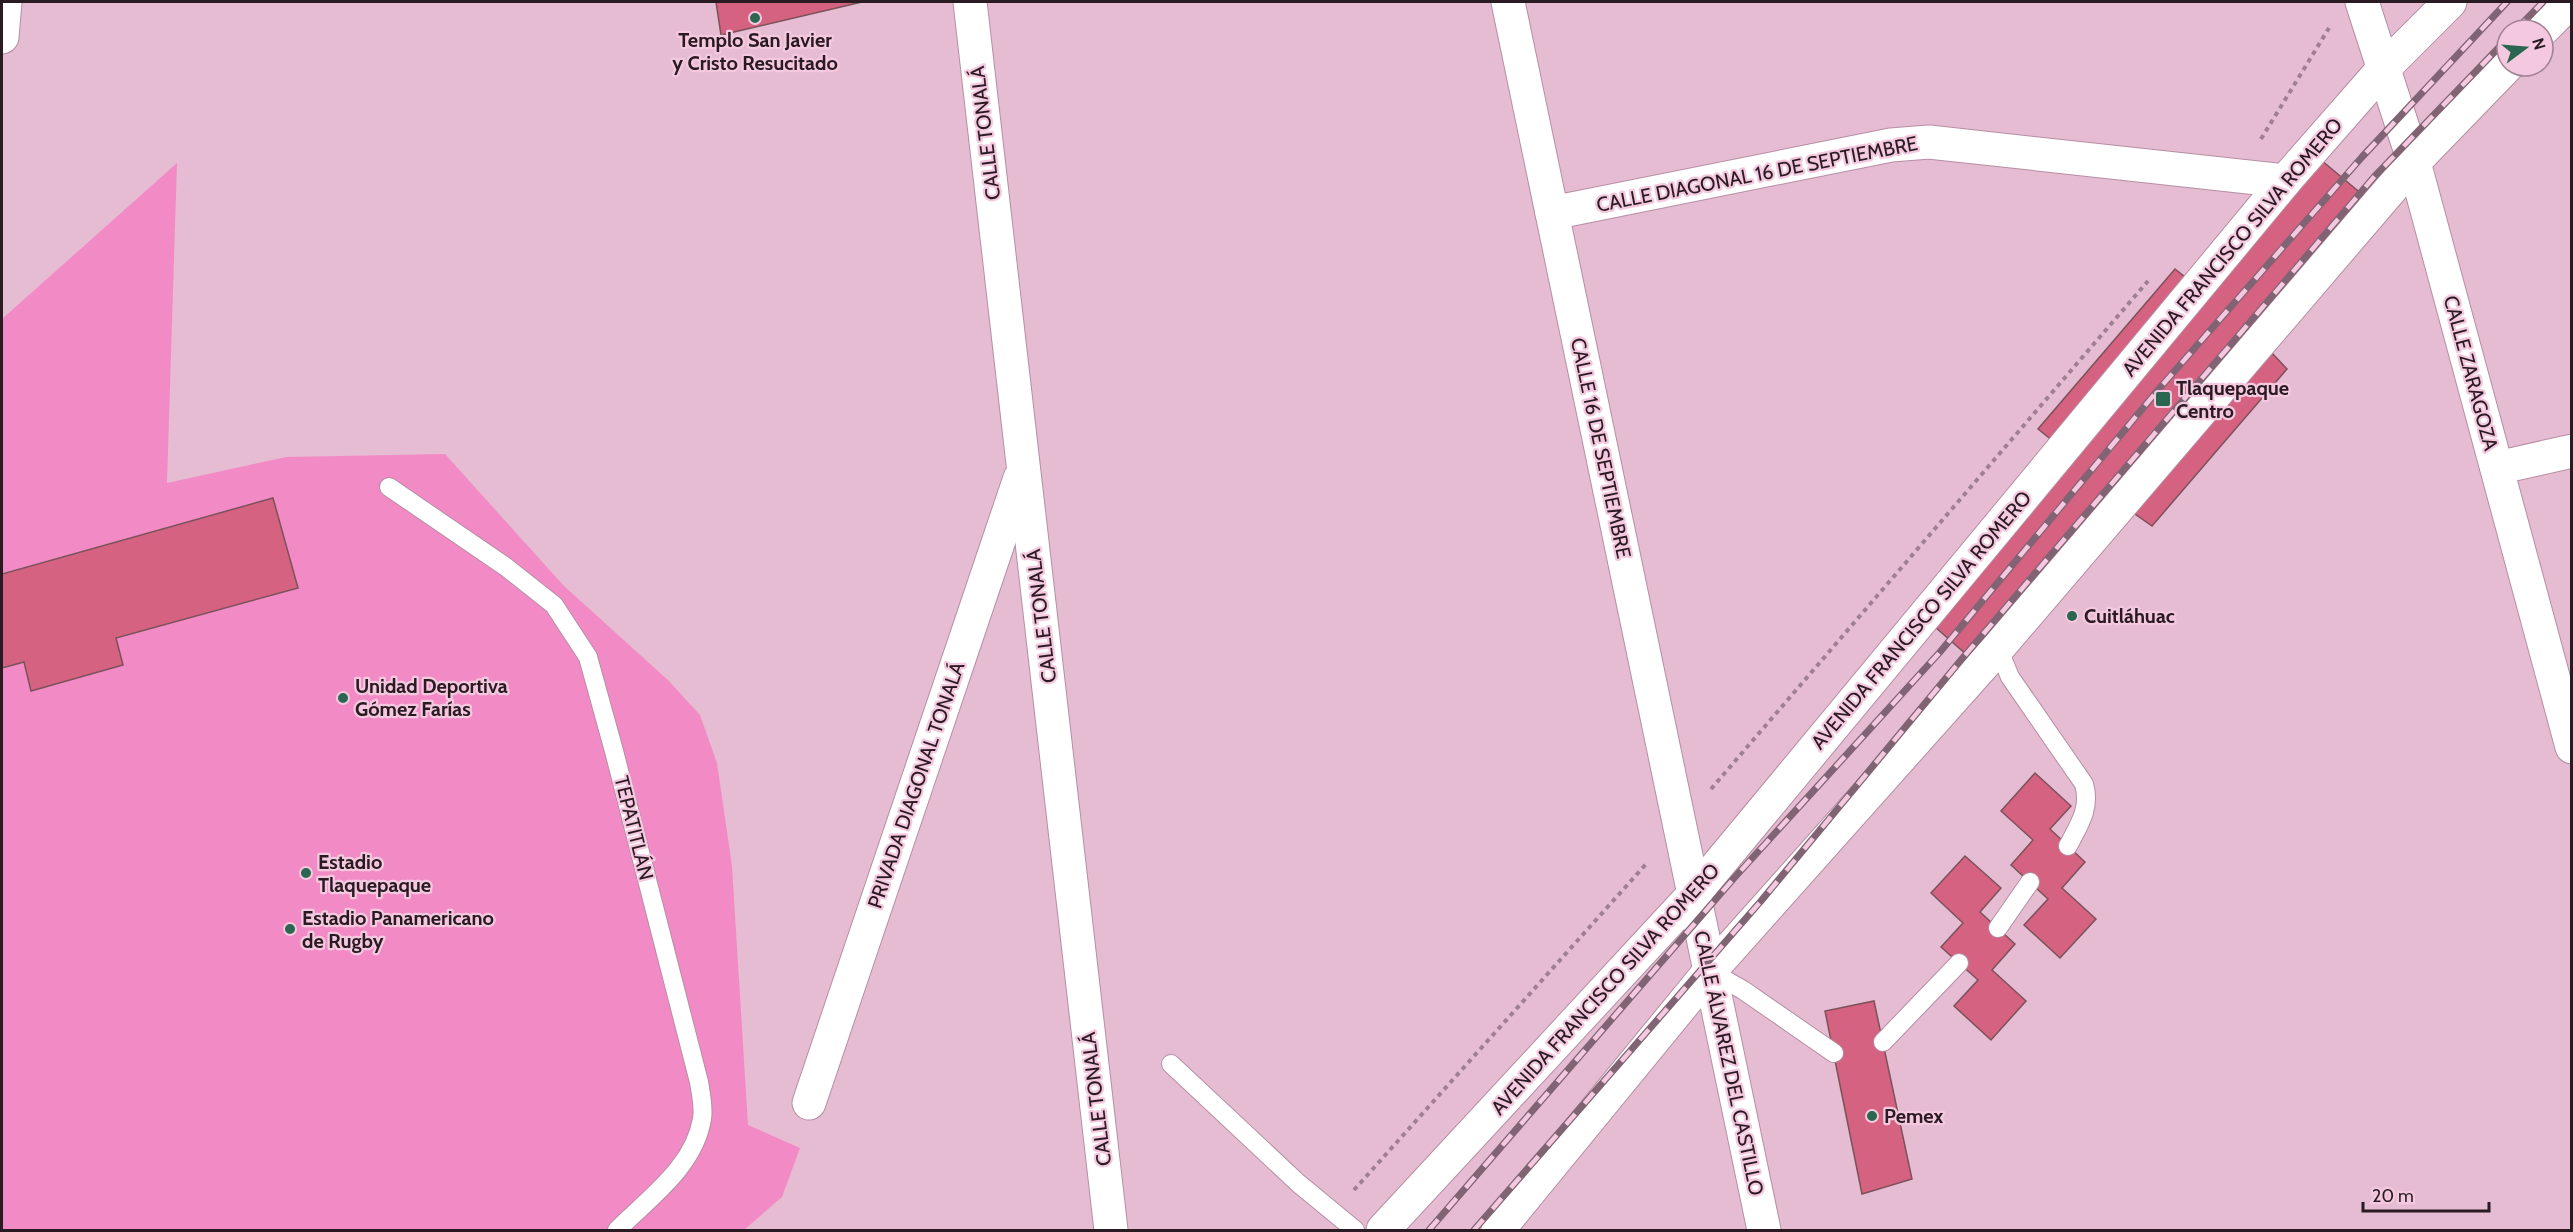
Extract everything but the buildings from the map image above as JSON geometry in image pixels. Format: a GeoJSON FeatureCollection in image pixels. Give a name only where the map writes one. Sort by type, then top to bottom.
{"type":"FeatureCollection","features":[{"type":"Feature","properties":{"kind":"street"},"geometry":{"type":"LineString","coordinates":[[2,37],[5,2]]}},
{"type":"Feature","properties":{"kind":"street","name":"CALLE TONALÁ"},"geometry":{"type":"LineString","coordinates":[[970,2],[1111,1230]]}},
{"type":"Feature","properties":{"kind":"street","name":"CALLE 16 DE SEPTIEMBRE"},"geometry":{"type":"LineString","coordinates":[[1508,2],[1694,894]]}},
{"type":"Feature","properties":{"kind":"street","name":"CALLE ZARAGOZA"},"geometry":{"type":"LineString","coordinates":[[2362,2],[2414,162],[2570,736]]}},
{"type":"Feature","properties":{"kind":"street","name":"AVENIDA FRANCISCO SILVA ROMERO"},"geometry":{"type":"LineString","coordinates":[[1383,1230],[1694,894],[2285,181],[2384,68],[2450,2]]}},
{"type":"Feature","properties":{"kind":"street"},"geometry":{"type":"LineString","coordinates":[[1498,1230],[1710,971],[1998,648],[2414,162],[2495,78]]}},
{"type":"Feature","properties":{"kind":"street","name":"CALLE DIAGONAL 16 DE SEPTIEMBRE"},"geometry":{"type":"LineString","coordinates":[[1552,213],[1892,145],[1929,142],[2285,181]]}},
{"type":"Feature","properties":{"kind":"street"},"geometry":{"type":"LineString","coordinates":[[2497,468],[2571,451]]}},
{"type":"Feature","properties":{"kind":"street","name":"PRIVADA DIAGONAL TONALÁ"},"geometry":{"type":"LineString","coordinates":[[809,1103],[1024,468]]}},
{"type":"Feature","properties":{"kind":"street","name":"CALLE ÁLVAREZ DEL CASTILLO"},"geometry":{"type":"LineString","coordinates":[[1694,894],[1764,1230]]}},
{"type":"Feature","properties":{"kind":"lane","name":"TEPATITLÁN"},"geometry":{"type":"LineString","coordinates":[[389,487],[506,567],[555,605],[588,657],[615,751],[696,1071],[703,1117],[694,1149],[678,1170],[616,1230]]}},
{"type":"Feature","properties":{"kind":"lane"},"geometry":{"type":"LineString","coordinates":[[1998,648],[2010,677],[2084,784],[2088,798],[2085,813],[2068,846]]}},
{"type":"Feature","properties":{"kind":"lane"},"geometry":{"type":"LineString","coordinates":[[1998,928],[2030,882]]}},
{"type":"Feature","properties":{"kind":"lane"},"geometry":{"type":"LineString","coordinates":[[1882,1042],[1959,963]]}},
{"type":"Feature","properties":{"kind":"lane"},"geometry":{"type":"LineString","coordinates":[[1710,971],[1743,990],[1833,1053]]}},
{"type":"Feature","properties":{"kind":"lane"},"geometry":{"type":"LineString","coordinates":[[1171,1064],[1333,1213],[1355,1230]]}},
{"type":"Feature","properties":{"kind":"path"},"geometry":{"type":"LineString","coordinates":[[2238,176],[2333,21]]}},
{"type":"Feature","properties":{"kind":"path"},"geometry":{"type":"LineString","coordinates":[[1333,1213],[1680,825],[2153,275]]}},
{"type":"Feature","properties":{"kind":"shaded area","name":"Unidad Deportiva Gómez Farías"},"geometry":{"type":"Polygon","coordinates":[[[177,163],[167,483],[286,457],[445,454],[564,586],[669,681],[700,715],[717,763],[732,866],[748,1125],[800,1148],[782,1197],[744,1230],[2,1230],[2,319],[177,163]]]}},
{"type":"Feature","properties":{"kind":"railway"},"geometry":{"type":"LineString","coordinates":[[1429,1230],[1735,877],[1940,652],[2158,390],[2362,157],[2507,2]]}},
{"type":"Feature","properties":{"kind":"railway"},"geometry":{"type":"LineString","coordinates":[[2528,18],[2543,2]]}},
{"type":"Feature","properties":{"kind":"railway"},"geometry":{"type":"LineString","coordinates":[[1474,1230],[1761,901],[1961,660],[2374,177],[2495,51]]}},
{"type":"Feature","properties":{"kind":"place","name":"Templo San Javier y Cristo Resucitado"},"geometry":{"type":"Point","coordinates":[755,18]}},
{"type":"Feature","properties":{"kind":"place","name":"Tlaquepaque Centro"},"geometry":{"type":"Point","coordinates":[2163,399]}},
{"type":"Feature","properties":{"kind":"place","name":"Cuitláhuac"},"geometry":{"type":"Point","coordinates":[2072,616]}},
{"type":"Feature","properties":{"kind":"place","name":"Unidad Deportiva Gómez Farías"},"geometry":{"type":"Point","coordinates":[343,698]}},
{"type":"Feature","properties":{"kind":"place","name":"Estadio Tlaquepaque"},"geometry":{"type":"Point","coordinates":[306,873]}},
{"type":"Feature","properties":{"kind":"place","name":"Estadio Panamericano de Rugby"},"geometry":{"type":"Point","coordinates":[290,929]}},
{"type":"Feature","properties":{"kind":"place","name":"Pemex"},"geometry":{"type":"Point","coordinates":[1872,1116]}}]}
